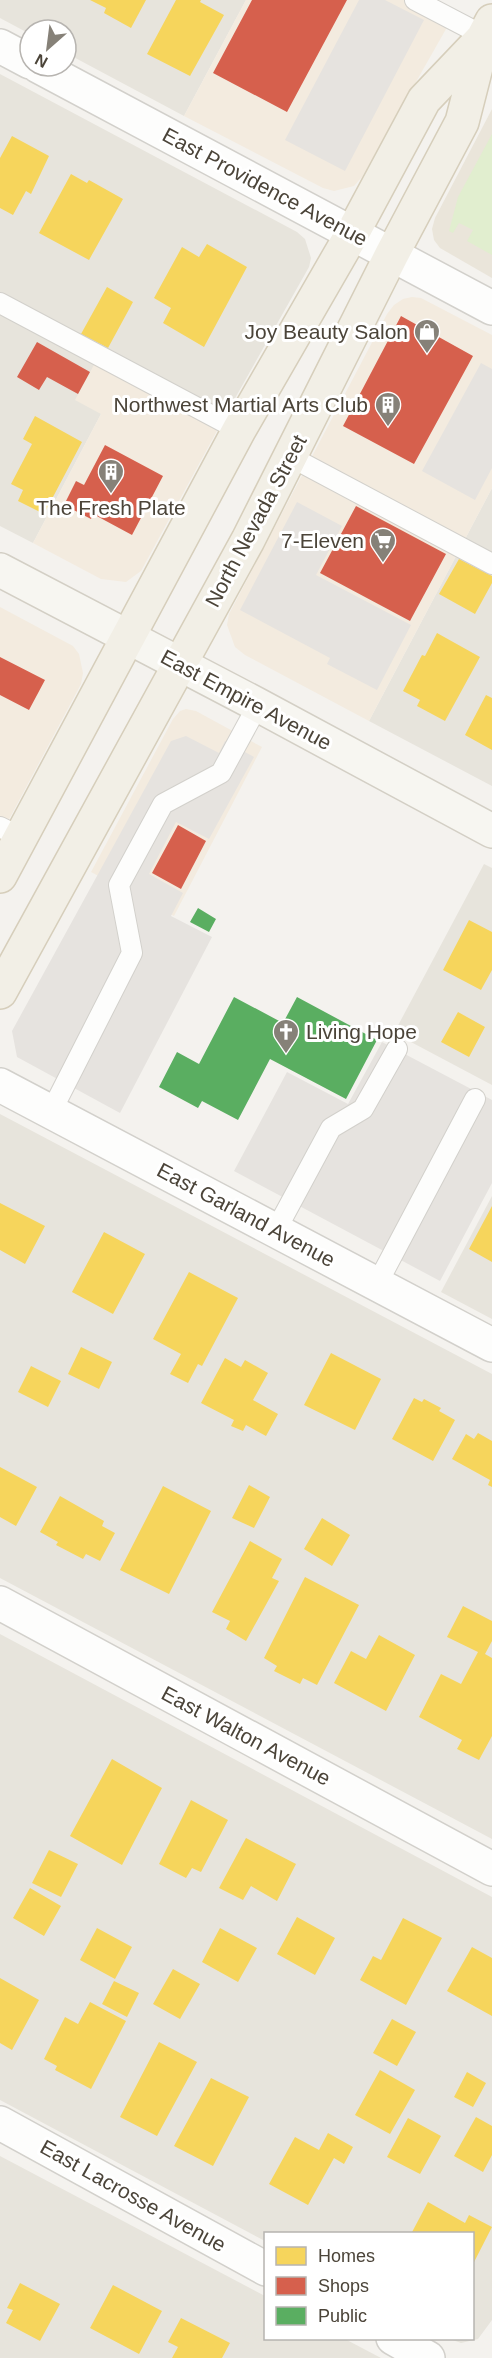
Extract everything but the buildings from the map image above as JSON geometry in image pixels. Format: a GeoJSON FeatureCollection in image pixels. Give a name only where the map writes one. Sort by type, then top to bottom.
{"type":"FeatureCollection","features":[{"type":"Feature","properties":{"kind":"main road"},"geometry":{"type":"LineString","coordinates":[[0,876],[10,832],[128,636],[239,430],[352,234],[424,100],[488,28]]}},
{"type":"Feature","properties":{"kind":"main road","name":"North Nevada Street"},"geometry":{"type":"LineString","coordinates":[[0,992],[180,665],[291,457],[392,254],[462,122],[488,28]]}},
{"type":"Feature","properties":{"kind":"street"},"geometry":{"type":"LineString","coordinates":[[0,46],[18,56]]}},
{"type":"Feature","properties":{"kind":"street","name":"East Providence Avenue"},"geometry":{"type":"LineString","coordinates":[[60,78],[492,308]]}},
{"type":"Feature","properties":{"kind":"street","name":"East Empire Avenue"},"geometry":{"type":"LineString","coordinates":[[0,570],[492,831]]}},
{"type":"Feature","properties":{"kind":"street","name":"East Garland Avenue"},"geometry":{"type":"LineString","coordinates":[[0,1085],[492,1346]]}},
{"type":"Feature","properties":{"kind":"street","name":"East Walton Avenue"},"geometry":{"type":"LineString","coordinates":[[0,1603],[492,1869]]}},
{"type":"Feature","properties":{"kind":"street","name":"East Lacrosse Avenue"},"geometry":{"type":"LineString","coordinates":[[0,2123],[264,2268]]}},
{"type":"Feature","properties":{"kind":"street"},"geometry":{"type":"LineString","coordinates":[[396,2340],[428,2358]]}},
{"type":"Feature","properties":{"kind":"lane"},"geometry":{"type":"LineString","coordinates":[[416,0],[488,28]]}},
{"type":"Feature","properties":{"kind":"lane"},"geometry":{"type":"LineString","coordinates":[[0,303],[239,430]]}},
{"type":"Feature","properties":{"kind":"lane"},"geometry":{"type":"LineString","coordinates":[[291,457],[492,564]]}},
{"type":"Feature","properties":{"kind":"lane"},"geometry":{"type":"LineString","coordinates":[[51,1112],[132,953],[119,885],[163,804],[221,773],[258,705]]}},
{"type":"Feature","properties":{"kind":"lane"},"geometry":{"type":"LineString","coordinates":[[276,1230],[332,1128],[363,1109],[397,1049]]}},
{"type":"Feature","properties":{"kind":"lane"},"geometry":{"type":"LineString","coordinates":[[377,1284],[475,1100]]}},
{"type":"Feature","properties":{"kind":"shaded area"},"geometry":{"type":"Polygon","coordinates":[[[0,0],[246,0],[184,116],[78,59],[78,18],[18,18],[18,28],[0,18],[0,0]]]}},
{"type":"Feature","properties":{"kind":"shaded area"},"geometry":{"type":"Polygon","coordinates":[[[246,0],[410,0],[450,22],[362,177],[354,186],[334,191],[323,188],[184,116],[246,0]]]}},
{"type":"Feature","properties":{"kind":"shaded area"},"geometry":{"type":"Polygon","coordinates":[[[359,0],[385,0],[424,20],[345,171],[285,140],[359,0]]]}},
{"type":"Feature","properties":{"kind":"shaded area"},"geometry":{"type":"Polygon","coordinates":[[[0,74],[297,232],[305,239],[311,258],[309,267],[225,416],[101,414],[33,543],[0,526],[0,74]]]}},
{"type":"Feature","properties":{"kind":"shaded area"},"geometry":{"type":"Polygon","coordinates":[[[492,109],[492,278],[440,248],[434,240],[432,229],[435,218],[492,109]]]}},
{"type":"Feature","properties":{"kind":"shaded area"},"geometry":{"type":"Polygon","coordinates":[[[421,298],[492,335],[492,488],[369,721],[245,655],[235,647],[227,625],[229,614],[387,314],[394,305],[403,299],[421,298]]]}},
{"type":"Feature","properties":{"kind":"shaded area"},"geometry":{"type":"Polygon","coordinates":[[[102,350],[225,416],[141,571],[126,582],[101,579],[33,543],[101,414],[75,400],[102,350]]]}},
{"type":"Feature","properties":{"kind":"shaded area"},"geometry":{"type":"Polygon","coordinates":[[[481,363],[492,369],[492,468],[475,500],[422,471],[481,363]]]}},
{"type":"Feature","properties":{"kind":"shaded area"},"geometry":{"type":"Polygon","coordinates":[[[492,488],[492,786],[369,721],[492,488]]]}},
{"type":"Feature","properties":{"kind":"shaded area"},"geometry":{"type":"Polygon","coordinates":[[[297,502],[342,526],[316,575],[411,625],[377,690],[327,664],[330,658],[240,610],[297,502]]]}},
{"type":"Feature","properties":{"kind":"shaded area"},"geometry":{"type":"Polygon","coordinates":[[[0,607],[73,646],[79,654],[83,673],[81,684],[6,825],[0,822],[0,607]]]}},
{"type":"Feature","properties":{"kind":"shaded area"},"geometry":{"type":"Polygon","coordinates":[[[186,709],[196,711],[262,747],[174,916],[91,872],[173,719],[180,711],[186,709]]]}},
{"type":"Feature","properties":{"kind":"shaded area"},"geometry":{"type":"Polygon","coordinates":[[[186,736],[219,753],[225,741],[254,757],[209,839],[176,822],[149,874],[183,893],[171,916],[212,937],[120,1113],[17,1057],[12,1031],[171,741],[186,736]]]}},
{"type":"Feature","properties":{"kind":"shaded area"},"geometry":{"type":"Polygon","coordinates":[[[484,864],[492,868],[492,1085],[394,1033],[484,864]]]}},
{"type":"Feature","properties":{"kind":"shaded area"},"geometry":{"type":"Polygon","coordinates":[[[382,1042],[492,1100],[492,1183],[440,1281],[234,1171],[287,1072],[348,1104],[382,1042]]]}},
{"type":"Feature","properties":{"kind":"shaded area"},"geometry":{"type":"Polygon","coordinates":[[[0,1114],[492,1374],[492,1839],[0,1578],[0,1114]]]}},
{"type":"Feature","properties":{"kind":"shaded area"},"geometry":{"type":"Polygon","coordinates":[[[492,1196],[492,1319],[441,1292],[492,1196]]]}},
{"type":"Feature","properties":{"kind":"shaded area"},"geometry":{"type":"Polygon","coordinates":[[[0,1634],[492,1897],[492,2320],[478,2339],[474,2340],[474,2232],[264,2232],[264,2240],[0,2100],[0,1634]]]}},
{"type":"Feature","properties":{"kind":"shaded area"},"geometry":{"type":"Polygon","coordinates":[[[0,2156],[264,2295],[264,2340],[347,2340],[381,2358],[0,2358],[0,2156]]]}},
{"type":"Feature","properties":{"kind":"shaded area"},"geometry":{"type":"Polygon","coordinates":[[[453,2340],[474,2340],[461,2343],[453,2340]]]}},
{"type":"Feature","properties":{"kind":"green space"},"geometry":{"type":"Polygon","coordinates":[[[492,134],[492,255],[467,241],[473,230],[459,223],[453,233],[449,231],[458,197],[492,134]]]}},
{"type":"Feature","properties":{"kind":"place","name":"Joy Beauty Salon"},"geometry":{"type":"Point","coordinates":[427,355]}},
{"type":"Feature","properties":{"kind":"place","name":"Northwest Martial Arts Club"},"geometry":{"type":"Point","coordinates":[388,428]}},
{"type":"Feature","properties":{"kind":"place","name":"The Fresh Plate"},"geometry":{"type":"Point","coordinates":[111,495]}},
{"type":"Feature","properties":{"kind":"place","name":"7-Eleven"},"geometry":{"type":"Point","coordinates":[383,564]}},
{"type":"Feature","properties":{"kind":"place","name":"Living Hope"},"geometry":{"type":"Point","coordinates":[286,1055]}}]}
